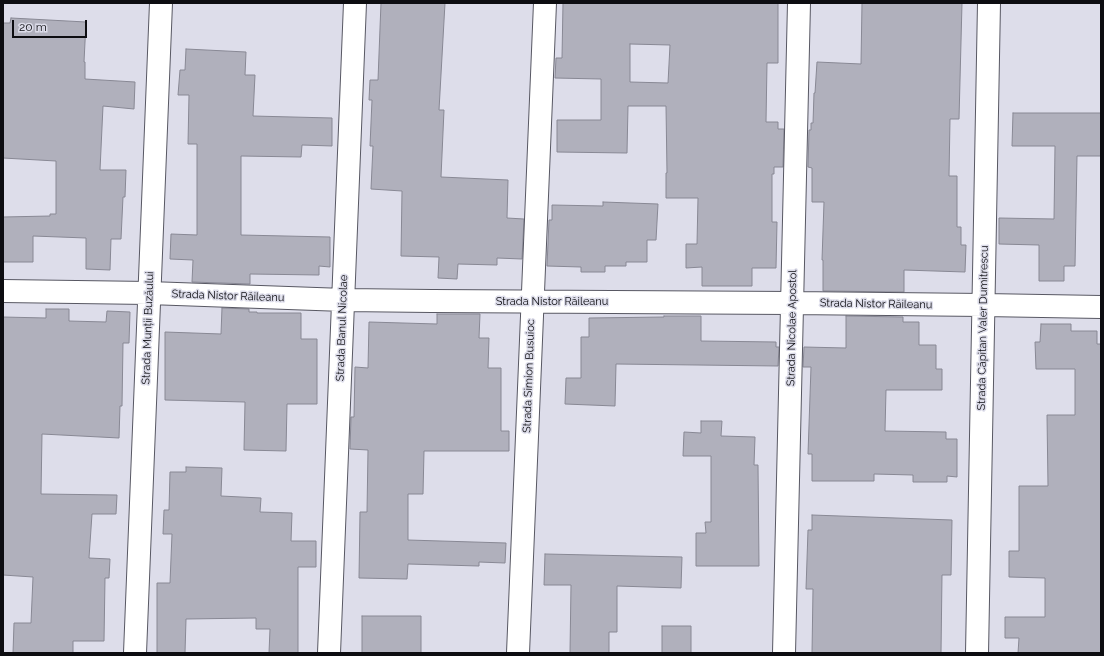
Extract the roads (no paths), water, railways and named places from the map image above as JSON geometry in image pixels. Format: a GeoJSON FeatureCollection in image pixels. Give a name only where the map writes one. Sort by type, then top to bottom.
{"type":"FeatureCollection","features":[{"type":"Feature","properties":{"kind":"street","name":"Strada Munții Buzăului"},"geometry":{"type":"LineString","coordinates":[[135,653],[161,3]]}},
{"type":"Feature","properties":{"kind":"street","name":"Strada Banul Nicolae"},"geometry":{"type":"LineString","coordinates":[[329,653],[355,3]]}},
{"type":"Feature","properties":{"kind":"street","name":"Strada Simion Busuioc"},"geometry":{"type":"LineString","coordinates":[[518,653],[545,3]]}},
{"type":"Feature","properties":{"kind":"street","name":"Strada Nicolae Apostol"},"geometry":{"type":"LineString","coordinates":[[784,653],[799,3]]}},
{"type":"Feature","properties":{"kind":"street","name":"Strada Căpitan Valer Dumitrescu"},"geometry":{"type":"LineString","coordinates":[[977,653],[990,3]]}},
{"type":"Feature","properties":{"kind":"street","name":"Strada Nistor Răileanu"},"geometry":{"type":"LineString","coordinates":[[3,291],[149,293],[344,300],[1101,307]]}}]}
